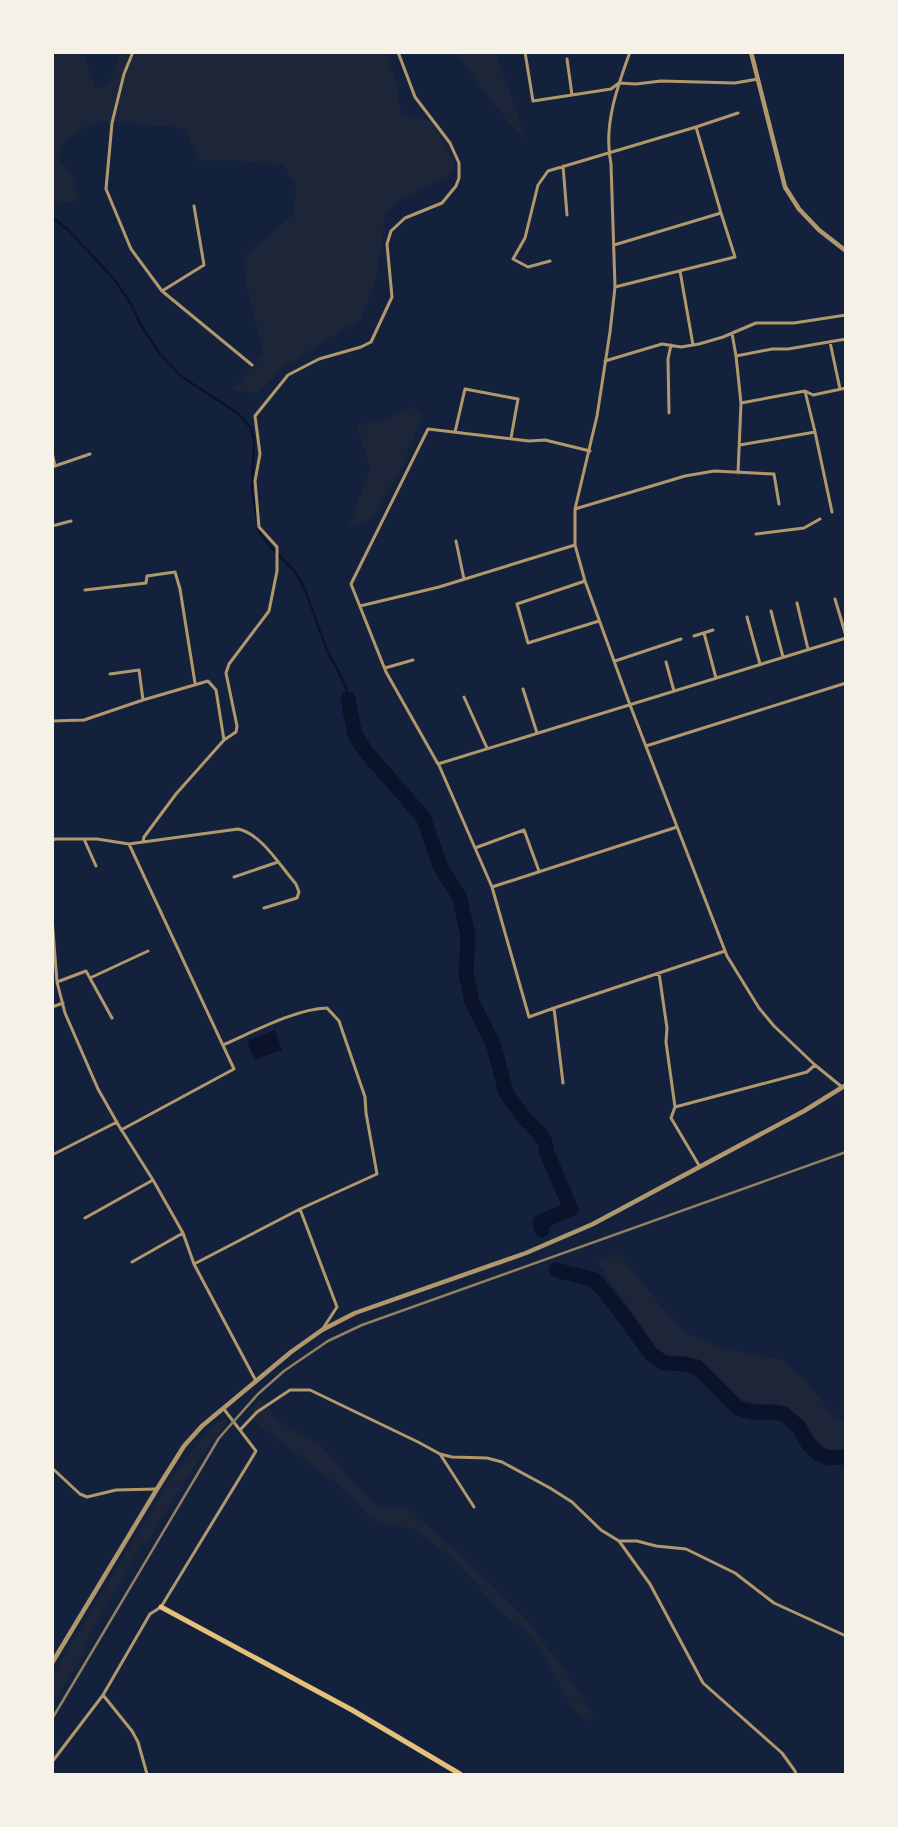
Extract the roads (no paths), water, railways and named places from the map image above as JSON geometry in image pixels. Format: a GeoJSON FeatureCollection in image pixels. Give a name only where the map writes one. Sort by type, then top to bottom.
{"type":"FeatureCollection","features":[{"type":"Feature","properties":{"kind":"main road"},"geometry":{"type":"LineString","coordinates":[[162,1607],[352,1710],[460,1774]]}},
{"type":"Feature","properties":{"kind":"street"},"geometry":{"type":"LineString","coordinates":[[133,52],[124,74],[112,123],[106,189],[131,249],[162,291],[252,365]]}},
{"type":"Feature","properties":{"kind":"street"},"geometry":{"type":"LineString","coordinates":[[143,842],[144,837],[176,794],[224,740],[236,732],[237,726],[226,673],[229,664],[269,611],[277,571],[277,546],[258,527],[255,481],[260,454],[255,416],[288,376],[319,359],[361,347],[371,342],[392,297],[387,244],[391,231],[405,218],[442,203],[456,186],[459,178],[459,162],[450,143],[415,97],[398,52]]}},
{"type":"Feature","properties":{"kind":"street"},"geometry":{"type":"LineString","coordinates":[[525,52],[534,102],[611,89],[619,83],[636,84],[661,81],[735,83],[758,79]]}},
{"type":"Feature","properties":{"kind":"street"},"geometry":{"type":"LineString","coordinates":[[52,1663],[156,1489],[184,1446],[202,1426],[291,1352],[322,1330],[355,1313],[526,1253],[593,1224],[804,1111],[844,1086],[815,1065],[774,1026],[759,1008],[725,951],[630,705],[585,581],[574,545],[576,510],[590,451],[610,332],[615,287],[611,164],[609,154],[610,121],[619,83],[630,52]]}},
{"type":"Feature","properties":{"kind":"street"},"geometry":{"type":"LineString","coordinates":[[751,52],[785,187],[799,209],[819,230],[846,251]]}},
{"type":"Feature","properties":{"kind":"street"},"geometry":{"type":"LineString","coordinates":[[567,59],[572,95]]}},
{"type":"Feature","properties":{"kind":"street"},"geometry":{"type":"LineString","coordinates":[[550,261],[528,267],[513,259],[525,238],[538,185],[548,171],[696,128],[738,112]]}},
{"type":"Feature","properties":{"kind":"street"},"geometry":{"type":"LineString","coordinates":[[615,287],[735,257],[696,128]]}},
{"type":"Feature","properties":{"kind":"street"},"geometry":{"type":"LineString","coordinates":[[564,166],[567,215]]}},
{"type":"Feature","properties":{"kind":"street"},"geometry":{"type":"LineString","coordinates":[[162,291],[204,265],[194,206]]}},
{"type":"Feature","properties":{"kind":"street"},"geometry":{"type":"LineString","coordinates":[[614,245],[722,213]]}},
{"type":"Feature","properties":{"kind":"street"},"geometry":{"type":"LineString","coordinates":[[680,271],[693,345]]}},
{"type":"Feature","properties":{"kind":"street"},"geometry":{"type":"LineString","coordinates":[[605,361],[662,344],[681,347],[693,345],[732,333],[756,322],[794,323],[846,315]]}},
{"type":"Feature","properties":{"kind":"street"},"geometry":{"type":"LineString","coordinates":[[732,333],[741,403],[738,473]]}},
{"type":"Feature","properties":{"kind":"street"},"geometry":{"type":"LineString","coordinates":[[736,356],[772,349],[788,350],[846,339]]}},
{"type":"Feature","properties":{"kind":"street"},"geometry":{"type":"LineString","coordinates":[[830,342],[840,389]]}},
{"type":"Feature","properties":{"kind":"street"},"geometry":{"type":"LineString","coordinates":[[670,414],[668,359],[671,346]]}},
{"type":"Feature","properties":{"kind":"street"},"geometry":{"type":"LineString","coordinates":[[741,403],[805,392],[813,395],[846,388]]}},
{"type":"Feature","properties":{"kind":"street"},"geometry":{"type":"LineString","coordinates":[[455,432],[465,389],[518,399],[510,438]]}},
{"type":"Feature","properties":{"kind":"street"},"geometry":{"type":"LineString","coordinates":[[805,392],[832,512]]}},
{"type":"Feature","properties":{"kind":"street"},"geometry":{"type":"LineString","coordinates":[[590,451],[545,440],[528,441],[428,429],[351,584],[385,668],[437,762],[492,887],[529,1017],[725,951]]}},
{"type":"Feature","properties":{"kind":"street"},"geometry":{"type":"LineString","coordinates":[[740,445],[814,432]]}},
{"type":"Feature","properties":{"kind":"street"},"geometry":{"type":"LineString","coordinates":[[52,452],[54,467],[90,454]]}},
{"type":"Feature","properties":{"kind":"street"},"geometry":{"type":"LineString","coordinates":[[576,510],[685,476],[714,471],[774,474],[779,504]]}},
{"type":"Feature","properties":{"kind":"street"},"geometry":{"type":"LineString","coordinates":[[756,534],[804,528],[820,519]]}},
{"type":"Feature","properties":{"kind":"street"},"geometry":{"type":"LineString","coordinates":[[52,526],[71,521]]}},
{"type":"Feature","properties":{"kind":"street"},"geometry":{"type":"LineString","coordinates":[[456,541],[464,579]]}},
{"type":"Feature","properties":{"kind":"street"},"geometry":{"type":"LineString","coordinates":[[360,606],[439,587],[574,545]]}},
{"type":"Feature","properties":{"kind":"street"},"geometry":{"type":"LineString","coordinates":[[85,590],[146,583],[147,576],[175,572],[180,588],[195,683]]}},
{"type":"Feature","properties":{"kind":"street"},"geometry":{"type":"LineString","coordinates":[[585,581],[516,604],[528,643],[599,620]]}},
{"type":"Feature","properties":{"kind":"street"},"geometry":{"type":"LineString","coordinates":[[437,762],[438,764],[846,637],[835,599]]}},
{"type":"Feature","properties":{"kind":"street"},"geometry":{"type":"LineString","coordinates":[[797,602],[808,649]]}},
{"type":"Feature","properties":{"kind":"street"},"geometry":{"type":"LineString","coordinates":[[771,611],[782,657]]}},
{"type":"Feature","properties":{"kind":"street"},"geometry":{"type":"LineString","coordinates":[[747,617],[760,664]]}},
{"type":"Feature","properties":{"kind":"street"},"geometry":{"type":"LineString","coordinates":[[694,636],[713,630]]}},
{"type":"Feature","properties":{"kind":"street"},"geometry":{"type":"LineString","coordinates":[[704,633],[716,678]]}},
{"type":"Feature","properties":{"kind":"street"},"geometry":{"type":"LineString","coordinates":[[615,661],[681,639]]}},
{"type":"Feature","properties":{"kind":"street"},"geometry":{"type":"LineString","coordinates":[[385,668],[413,660]]}},
{"type":"Feature","properties":{"kind":"street"},"geometry":{"type":"LineString","coordinates":[[666,662],[674,691]]}},
{"type":"Feature","properties":{"kind":"street"},"geometry":{"type":"LineString","coordinates":[[110,674],[139,670],[143,700]]}},
{"type":"Feature","properties":{"kind":"street"},"geometry":{"type":"LineString","coordinates":[[52,721],[84,720],[195,683],[208,681],[216,690],[224,740]]}},
{"type":"Feature","properties":{"kind":"street"},"geometry":{"type":"LineString","coordinates":[[646,746],[846,683]]}},
{"type":"Feature","properties":{"kind":"street"},"geometry":{"type":"LineString","coordinates":[[523,689],[536,733]]}},
{"type":"Feature","properties":{"kind":"street"},"geometry":{"type":"LineString","coordinates":[[464,697],[487,748]]}},
{"type":"Feature","properties":{"kind":"street"},"geometry":{"type":"LineString","coordinates":[[492,887],[677,828]]}},
{"type":"Feature","properties":{"kind":"street"},"geometry":{"type":"LineString","coordinates":[[52,841],[55,839],[97,839],[129,844],[238,829],[249,832],[259,839],[296,884],[298,892],[297,898],[264,908]]}},
{"type":"Feature","properties":{"kind":"street"},"geometry":{"type":"LineString","coordinates":[[475,848],[524,830],[539,871]]}},
{"type":"Feature","properties":{"kind":"street"},"geometry":{"type":"LineString","coordinates":[[84,839],[96,866]]}},
{"type":"Feature","properties":{"kind":"street"},"geometry":{"type":"LineString","coordinates":[[121,1130],[234,1069],[129,844]]}},
{"type":"Feature","properties":{"kind":"street"},"geometry":{"type":"LineString","coordinates":[[234,877],[278,862]]}},
{"type":"Feature","properties":{"kind":"street"},"geometry":{"type":"LineString","coordinates":[[52,918],[57,982],[65,1013],[98,1090],[183,1233],[194,1264],[256,1381]]}},
{"type":"Feature","properties":{"kind":"street"},"geometry":{"type":"LineString","coordinates":[[90,978],[148,951]]}},
{"type":"Feature","properties":{"kind":"street"},"geometry":{"type":"LineString","coordinates":[[57,982],[86,971],[112,1018]]}},
{"type":"Feature","properties":{"kind":"street"},"geometry":{"type":"LineString","coordinates":[[659,973],[668,1028],[666,1042],[675,1107],[671,1118],[700,1167]]}},
{"type":"Feature","properties":{"kind":"street"},"geometry":{"type":"LineString","coordinates":[[52,1007],[63,1003]]}},
{"type":"Feature","properties":{"kind":"street"},"geometry":{"type":"LineString","coordinates":[[194,1264],[300,1209],[377,1174],[365,1097],[339,1020],[327,1008],[317,1008],[286,1019],[223,1045]]}},
{"type":"Feature","properties":{"kind":"street"},"geometry":{"type":"LineString","coordinates":[[554,1008],[563,1083]]}},
{"type":"Feature","properties":{"kind":"street"},"geometry":{"type":"LineString","coordinates":[[675,1107],[807,1072],[815,1065]]}},
{"type":"Feature","properties":{"kind":"street"},"geometry":{"type":"LineString","coordinates":[[52,1155],[117,1122]]}},
{"type":"Feature","properties":{"kind":"street"},"geometry":{"type":"LineString","coordinates":[[85,1218],[153,1180]]}},
{"type":"Feature","properties":{"kind":"street"},"geometry":{"type":"LineString","coordinates":[[300,1209],[337,1307],[322,1330]]}},
{"type":"Feature","properties":{"kind":"street"},"geometry":{"type":"LineString","coordinates":[[132,1262],[183,1233]]}},
{"type":"Feature","properties":{"kind":"street"},"geometry":{"type":"LineString","coordinates":[[240,1430],[257,1412],[290,1390],[310,1390],[440,1454],[486,1458],[502,1462],[550,1488],[572,1502],[601,1530],[619,1541],[650,1584],[703,1683],[782,1753],[796,1774]]}},
{"type":"Feature","properties":{"kind":"street"},"geometry":{"type":"LineString","coordinates":[[52,1762],[103,1695],[150,1614],[162,1607],[256,1451],[223,1408]]}},
{"type":"Feature","properties":{"kind":"street"},"geometry":{"type":"LineString","coordinates":[[440,1454],[474,1507]]}},
{"type":"Feature","properties":{"kind":"street"},"geometry":{"type":"LineString","coordinates":[[52,1468],[80,1494],[87,1497],[116,1490],[156,1489]]}},
{"type":"Feature","properties":{"kind":"street"},"geometry":{"type":"LineString","coordinates":[[619,1541],[637,1541],[656,1546],[686,1549],[735,1573],[774,1603],[846,1636]]}},
{"type":"Feature","properties":{"kind":"street"},"geometry":{"type":"LineString","coordinates":[[103,1695],[132,1731],[138,1742],[147,1774]]}},
{"type":"Feature","properties":{"kind":"waterway"},"geometry":{"type":"LineString","coordinates":[[52,217],[69,231],[114,279],[160,354],[182,377],[236,412],[251,428],[254,441],[252,490],[257,519]]}},
{"type":"Feature","properties":{"kind":"waterway"},"geometry":{"type":"LineString","coordinates":[[258,527],[264,539],[299,578],[327,650],[343,680],[348,699]]}},
{"type":"Feature","properties":{"kind":"waterway"},"geometry":{"type":"LineString","coordinates":[[348,699],[355,735],[367,753],[423,817],[441,868],[459,896],[468,935],[466,974],[472,1002],[494,1046],[506,1093],[545,1142],[547,1153],[571,1209],[540,1222],[542,1230]]}},
{"type":"Feature","properties":{"kind":"waterway"},"geometry":{"type":"LineString","coordinates":[[556,1270],[595,1280],[651,1354],[664,1363],[685,1364],[697,1367],[738,1408],[752,1412],[784,1414],[799,1427],[809,1445],[819,1454],[828,1458],[846,1457]]}},
{"type":"Feature","properties":{"kind":"railway"},"geometry":{"type":"LineString","coordinates":[[52,1719],[219,1438],[258,1394],[284,1371],[328,1341],[362,1325],[846,1152]]}}]}
